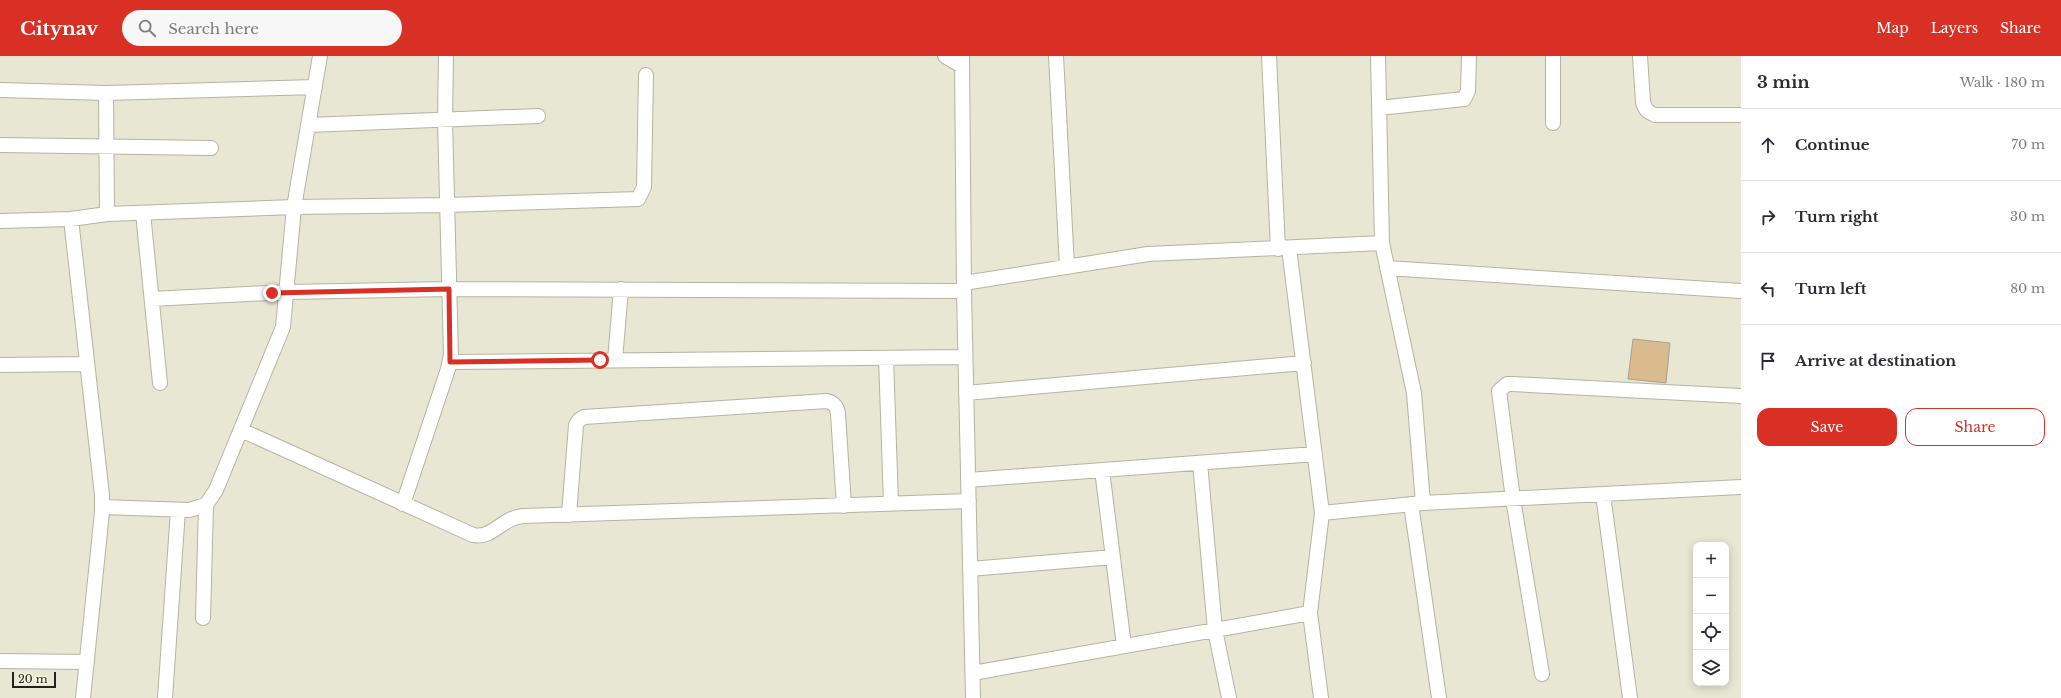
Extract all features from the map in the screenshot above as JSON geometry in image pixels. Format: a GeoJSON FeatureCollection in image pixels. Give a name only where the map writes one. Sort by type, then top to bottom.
{"type":"FeatureCollection","features":[{"type":"Feature","properties":{"kind":"street"},"geometry":{"type":"LineString","coordinates":[[203,618],[206,505],[216,490],[283,327],[294,207],[320,56]]}},
{"type":"Feature","properties":{"kind":"street"},"geometry":{"type":"LineString","coordinates":[[403,504],[450,362],[445,120],[446,56]]}},
{"type":"Feature","properties":{"kind":"street"},"geometry":{"type":"LineString","coordinates":[[945,56],[962,61],[965,357],[973,698]]}},
{"type":"Feature","properties":{"kind":"street"},"geometry":{"type":"LineString","coordinates":[[1056,56],[1067,267]]}},
{"type":"Feature","properties":{"kind":"street"},"geometry":{"type":"LineString","coordinates":[[1269,56],[1284,249],[1304,363],[1322,513],[1310,613],[1321,698]]}},
{"type":"Feature","properties":{"kind":"street"},"geometry":{"type":"LineString","coordinates":[[1378,56],[1382,243],[1414,393],[1417,504],[1439,698]]}},
{"type":"Feature","properties":{"kind":"street"},"geometry":{"type":"LineString","coordinates":[[1379,108],[1464,99],[1468,91],[1469,56]]}},
{"type":"Feature","properties":{"kind":"street"},"geometry":{"type":"LineString","coordinates":[[1553,56],[1553,123]]}},
{"type":"Feature","properties":{"kind":"street"},"geometry":{"type":"LineString","coordinates":[[1640,56],[1643,102],[1644,108],[1649,113],[1655,115],[1741,115]]}},
{"type":"Feature","properties":{"kind":"street"},"geometry":{"type":"LineString","coordinates":[[0,221],[71,219],[107,214],[294,207],[447,205],[638,199],[644,187],[646,75]]}},
{"type":"Feature","properties":{"kind":"street"},"geometry":{"type":"LineString","coordinates":[[0,90],[106,92],[315,87]]}},
{"type":"Feature","properties":{"kind":"street"},"geometry":{"type":"LineString","coordinates":[[106,92],[107,214]]}},
{"type":"Feature","properties":{"kind":"street"},"geometry":{"type":"LineString","coordinates":[[308,125],[538,116]]}},
{"type":"Feature","properties":{"kind":"street"},"geometry":{"type":"LineString","coordinates":[[0,145],[211,148]]}},
{"type":"Feature","properties":{"kind":"street"},"geometry":{"type":"LineString","coordinates":[[143,213],[160,382]]}},
{"type":"Feature","properties":{"kind":"street"},"geometry":{"type":"LineString","coordinates":[[71,219],[102,507],[83,698]]}},
{"type":"Feature","properties":{"kind":"street"},"geometry":{"type":"LineString","coordinates":[[152,299],[287,292],[449,289],[964,287],[1067,267],[1148,254],[1284,249],[1382,243]]}},
{"type":"Feature","properties":{"kind":"street"},"geometry":{"type":"LineString","coordinates":[[1387,268],[1741,291]]}},
{"type":"Feature","properties":{"kind":"street"},"geometry":{"type":"LineString","coordinates":[[615,360],[621,289]]}},
{"type":"Feature","properties":{"kind":"street"},"geometry":{"type":"LineString","coordinates":[[450,362],[965,357]]}},
{"type":"Feature","properties":{"kind":"street"},"geometry":{"type":"LineString","coordinates":[[886,358],[891,504]]}},
{"type":"Feature","properties":{"kind":"street"},"geometry":{"type":"LineString","coordinates":[[966,393],[1304,363]]}},
{"type":"Feature","properties":{"kind":"street"},"geometry":{"type":"LineString","coordinates":[[0,365],[87,364]]}},
{"type":"Feature","properties":{"kind":"street"},"geometry":{"type":"LineString","coordinates":[[1542,674],[1513,498],[1499,391],[1507,384],[1741,396]]}},
{"type":"Feature","properties":{"kind":"street"},"geometry":{"type":"LineString","coordinates":[[569,515],[576,425],[579,420],[584,417],[827,401],[833,402],[837,408],[838,414],[844,506]]}},
{"type":"Feature","properties":{"kind":"street"},"geometry":{"type":"LineString","coordinates":[[241,430],[473,536],[481,537],[487,536],[507,520],[515,517],[969,502]]}},
{"type":"Feature","properties":{"kind":"street"},"geometry":{"type":"LineString","coordinates":[[968,480],[1315,454]]}},
{"type":"Feature","properties":{"kind":"street"},"geometry":{"type":"LineString","coordinates":[[1200,463],[1215,630],[1228,698]]}},
{"type":"Feature","properties":{"kind":"street"},"geometry":{"type":"LineString","coordinates":[[1102,470],[1124,646]]}},
{"type":"Feature","properties":{"kind":"street"},"geometry":{"type":"LineString","coordinates":[[1322,513],[1417,504],[1513,498],[1741,487]]}},
{"type":"Feature","properties":{"kind":"street"},"geometry":{"type":"LineString","coordinates":[[1603,494],[1630,698]]}},
{"type":"Feature","properties":{"kind":"street"},"geometry":{"type":"LineString","coordinates":[[102,507],[190,510],[206,505]]}},
{"type":"Feature","properties":{"kind":"street"},"geometry":{"type":"LineString","coordinates":[[165,698],[178,510]]}},
{"type":"Feature","properties":{"kind":"street"},"geometry":{"type":"LineString","coordinates":[[970,568],[1113,557]]}},
{"type":"Feature","properties":{"kind":"street"},"geometry":{"type":"LineString","coordinates":[[973,673],[1310,613]]}},
{"type":"Feature","properties":{"kind":"street"},"geometry":{"type":"LineString","coordinates":[[0,661],[87,662]]}},
{"type":"Feature","properties":{"kind":"building"},"geometry":{"type":"Polygon","coordinates":[[[1633,339],[1670,343],[1666,383],[1628,379],[1633,339]]]}},
{"type":"Feature","properties":{"kind":"route"},"geometry":{"type":"LineString","coordinates":[[272,293],[449,289],[450,362],[600,360]]}}]}
